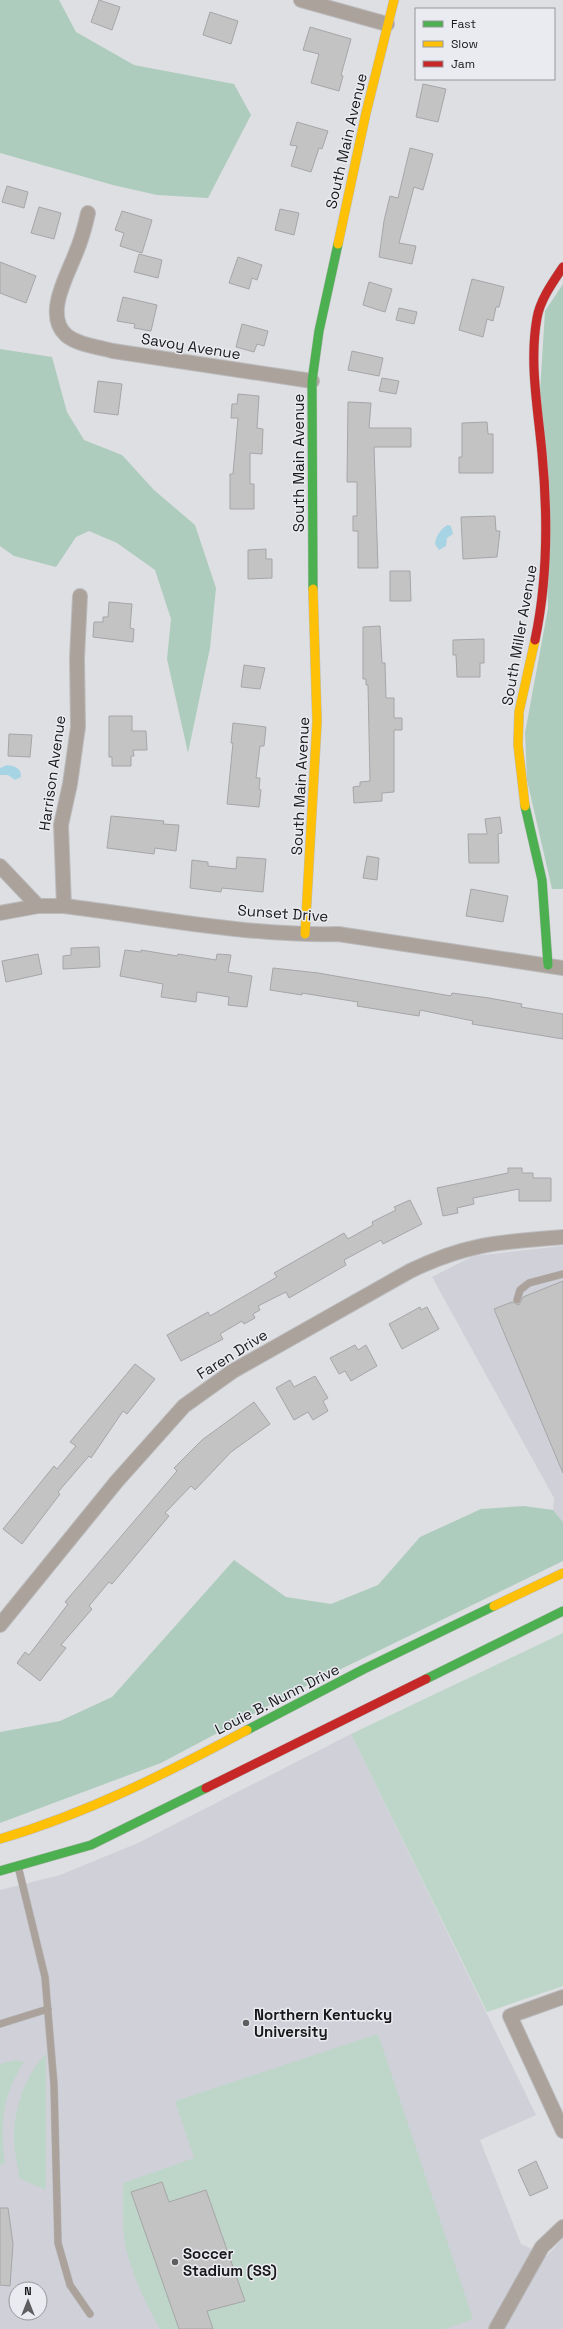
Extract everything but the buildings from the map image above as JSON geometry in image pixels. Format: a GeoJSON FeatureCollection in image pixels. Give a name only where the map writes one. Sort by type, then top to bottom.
{"type":"FeatureCollection","features":[{"type":"Feature","properties":{"kind":"street"},"geometry":{"type":"LineString","coordinates":[[300,0],[388,24]]}},
{"type":"Feature","properties":{"kind":"street","name":"South Main Avenue"},"geometry":{"type":"LineString","coordinates":[[305,934],[317,722],[317,671],[312,568],[312,382],[330,278],[394,0]]}},
{"type":"Feature","properties":{"kind":"street","name":"Savoy Avenue"},"geometry":{"type":"LineString","coordinates":[[88,213],[75,255],[64,279],[57,300],[61,326],[67,336],[86,344],[113,351],[312,382]]}},
{"type":"Feature","properties":{"kind":"street","name":"South Miller Avenue"},"geometry":{"type":"LineString","coordinates":[[548,965],[542,880],[526,813],[518,740],[519,712],[539,621],[547,548],[544,470],[533,349],[537,316],[550,287],[563,267]]}},
{"type":"Feature","properties":{"kind":"street","name":"Harrison Avenue"},"geometry":{"type":"LineString","coordinates":[[64,906],[61,825],[70,784],[78,727],[77,658],[80,596]]}},
{"type":"Feature","properties":{"kind":"street"},"geometry":{"type":"LineString","coordinates":[[0,866],[38,906]]}},
{"type":"Feature","properties":{"kind":"street","name":"Sunset Drive"},"geometry":{"type":"LineString","coordinates":[[0,913],[38,906],[64,906],[305,934],[338,934],[563,968]]}},
{"type":"Feature","properties":{"kind":"street","name":"Faren Drive"},"geometry":{"type":"LineString","coordinates":[[0,1625],[118,1481],[171,1420],[184,1406],[217,1380],[410,1271],[440,1257],[469,1247],[493,1242],[563,1237]]}},
{"type":"Feature","properties":{"kind":"street","name":"Louie B. Nunn Drive"},"geometry":{"type":"LineString","coordinates":[[0,1839],[54,1822],[148,1782],[312,1696],[563,1573]]}},
{"type":"Feature","properties":{"kind":"street"},"geometry":{"type":"LineString","coordinates":[[0,1871],[92,1845],[563,1611]]}},
{"type":"Feature","properties":{"kind":"street"},"geometry":{"type":"LineString","coordinates":[[563,1997],[510,2016],[563,2131]]}},
{"type":"Feature","properties":{"kind":"street"},"geometry":{"type":"LineString","coordinates":[[496,2329],[542,2247],[563,2227]]}},
{"type":"Feature","properties":{"kind":"lane"},"geometry":{"type":"LineString","coordinates":[[518,1300],[520,1290],[529,1283],[563,1274]]}},
{"type":"Feature","properties":{"kind":"lane"},"geometry":{"type":"LineString","coordinates":[[18,1866],[45,1977],[54,2085],[58,2243],[70,2285],[90,2314]]}},
{"type":"Feature","properties":{"kind":"lane"},"geometry":{"type":"LineString","coordinates":[[0,2024],[48,2009]]}},
{"type":"Feature","properties":{"kind":"shaded area"},"geometry":{"type":"Polygon","coordinates":[[[563,1246],[563,1522],[553,1510],[554,1498],[432,1277],[473,1256],[563,1246]]]}},
{"type":"Feature","properties":{"kind":"shaded area","name":"Northern Kentucky University"},"geometry":{"type":"Polygon","coordinates":[[[351,1734],[536,2115],[480,2140],[521,2244],[547,2256],[563,2238],[563,2329],[0,2329],[0,1890],[60,1875],[138,1843],[351,1734]]]}},
{"type":"Feature","properties":{"kind":"green space"},"geometry":{"type":"Polygon","coordinates":[[[0,0],[59,0],[76,32],[134,65],[234,84],[251,115],[208,198],[157,195],[113,185],[0,153],[0,0]]]}},
{"type":"Feature","properties":{"kind":"green space"},"geometry":{"type":"Polygon","coordinates":[[[563,284],[563,889],[552,889],[527,780],[525,733],[548,608],[540,392],[545,311],[563,284]]]}},
{"type":"Feature","properties":{"kind":"green space"},"geometry":{"type":"Polygon","coordinates":[[[0,349],[52,357],[67,412],[84,440],[122,455],[154,490],[195,525],[216,588],[210,648],[188,753],[167,659],[171,619],[155,570],[117,543],[89,531],[76,537],[56,567],[14,556],[0,546],[0,349]]]}},
{"type":"Feature","properties":{"kind":"green space"},"geometry":{"type":"Polygon","coordinates":[[[524,1506],[553,1510],[563,1522],[563,1561],[302,1688],[161,1763],[0,1823],[0,1732],[60,1721],[112,1697],[234,1560],[286,1597],[331,1604],[378,1585],[420,1537],[481,1509],[524,1506]]]}},
{"type":"Feature","properties":{"kind":"green space"},"geometry":{"type":"Polygon","coordinates":[[[563,1633],[563,1986],[487,2012],[351,1734],[563,1633]]]}},
{"type":"Feature","properties":{"kind":"green space"},"geometry":{"type":"Polygon","coordinates":[[[378,2034],[473,2319],[445,2329],[160,2329],[138,2284],[126,2247],[123,2220],[123,2183],[194,2158],[175,2101],[378,2034]]]}},
{"type":"Feature","properties":{"kind":"green space"},"geometry":{"type":"Polygon","coordinates":[[[46,2054],[46,2190],[19,2178],[14,2138],[16,2115],[22,2093],[32,2072],[46,2054]]]}},
{"type":"Feature","properties":{"kind":"green space"},"geometry":{"type":"Polygon","coordinates":[[[16,2060],[24,2062],[11,2087],[4,2110],[3,2148],[5,2162],[0,2166],[0,2064],[16,2060]]]}},
{"type":"Feature","properties":{"kind":"water"},"geometry":{"type":"Polygon","coordinates":[[[448,525],[451,526],[453,534],[447,538],[446,546],[439,550],[435,544],[436,538],[441,530],[448,525]]]}},
{"type":"Feature","properties":{"kind":"water"},"geometry":{"type":"Polygon","coordinates":[[[7,765],[15,767],[19,770],[21,777],[15,780],[8,775],[0,775],[0,768],[7,765]]]}},
{"type":"Feature","properties":{"kind":"traffic: fast"},"geometry":{"type":"LineString","coordinates":[[313,589],[312,381],[319,331],[338,244]]}},
{"type":"Feature","properties":{"kind":"traffic: fast"},"geometry":{"type":"LineString","coordinates":[[525,806],[542,880],[548,965]]}},
{"type":"Feature","properties":{"kind":"traffic: fast"},"geometry":{"type":"LineString","coordinates":[[247,1730],[364,1669],[494,1606]]}},
{"type":"Feature","properties":{"kind":"traffic: fast"},"geometry":{"type":"LineString","coordinates":[[426,1679],[563,1611]]}},
{"type":"Feature","properties":{"kind":"traffic: fast"},"geometry":{"type":"LineString","coordinates":[[0,1871],[91,1845],[206,1788]]}},
{"type":"Feature","properties":{"kind":"traffic: slow"},"geometry":{"type":"LineString","coordinates":[[338,244],[366,113],[394,0]]}},
{"type":"Feature","properties":{"kind":"traffic: slow"},"geometry":{"type":"LineString","coordinates":[[305,934],[317,722],[313,589]]}},
{"type":"Feature","properties":{"kind":"traffic: slow"},"geometry":{"type":"LineString","coordinates":[[525,806],[518,745],[519,712],[535,640]]}},
{"type":"Feature","properties":{"kind":"traffic: slow"},"geometry":{"type":"LineString","coordinates":[[494,1606],[563,1573]]}},
{"type":"Feature","properties":{"kind":"traffic: slow"},"geometry":{"type":"LineString","coordinates":[[0,1839],[33,1829],[126,1791],[187,1762],[247,1730]]}},
{"type":"Feature","properties":{"kind":"traffic: jam"},"geometry":{"type":"LineString","coordinates":[[535,640],[545,571],[546,547],[544,477],[534,368],[535,335],[537,318],[541,305],[547,291],[563,267]]}},
{"type":"Feature","properties":{"kind":"traffic: jam"},"geometry":{"type":"LineString","coordinates":[[206,1788],[426,1679]]}},
{"type":"Feature","properties":{"kind":"place","name":"Northern Kentucky University"},"geometry":{"type":"Point","coordinates":[246,2023]}},
{"type":"Feature","properties":{"kind":"place","name":"Soccer Stadium (SS)"},"geometry":{"type":"Point","coordinates":[175,2262]}}]}
